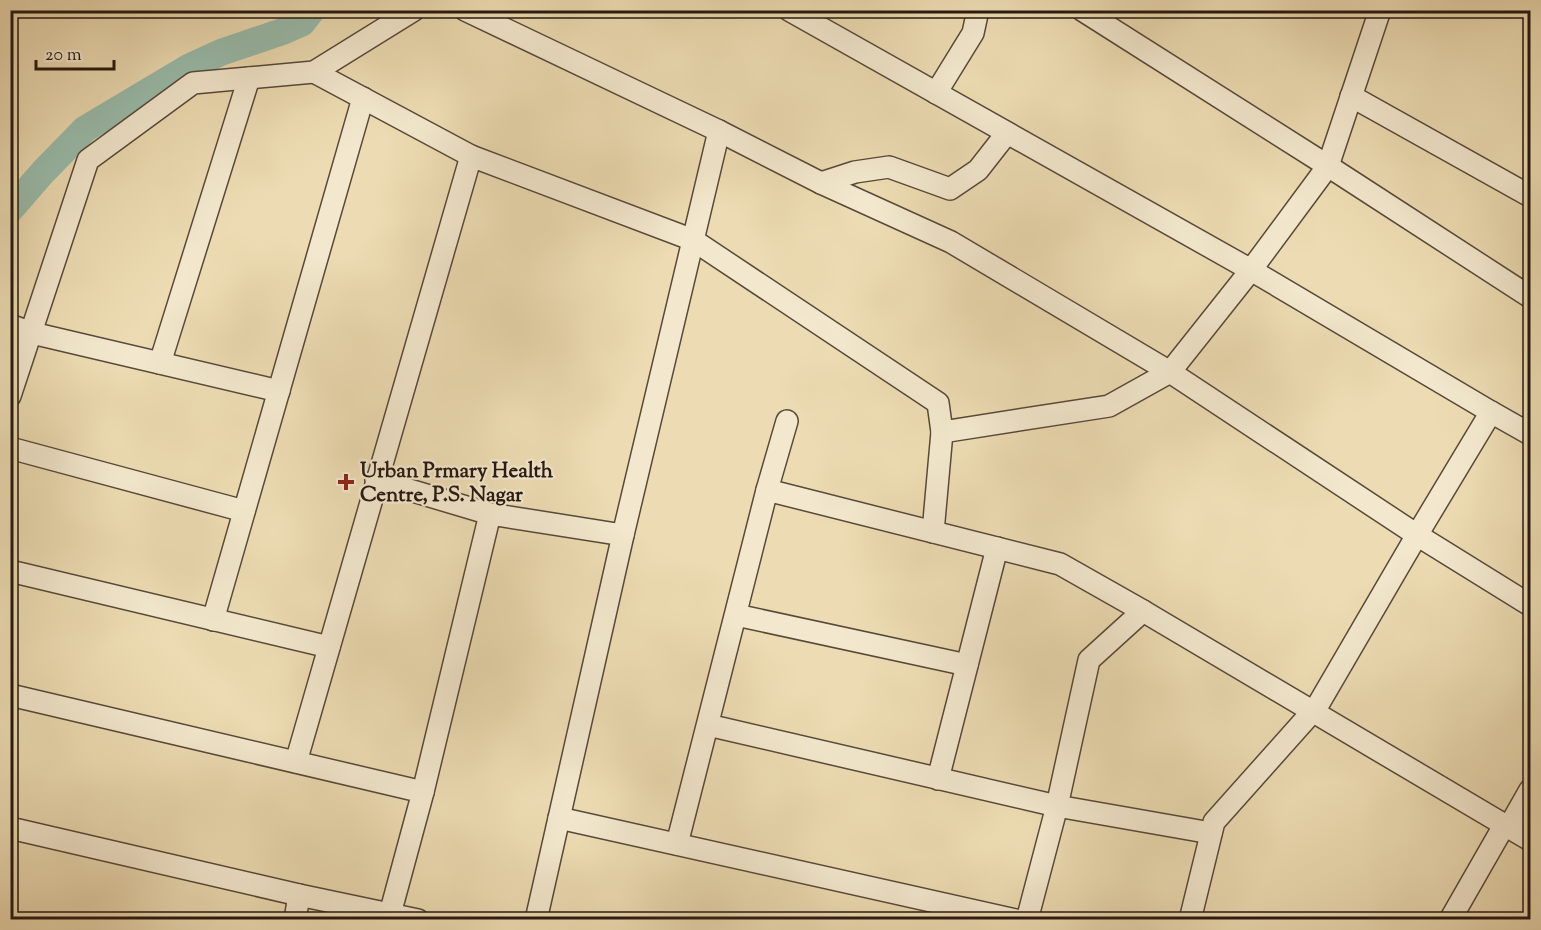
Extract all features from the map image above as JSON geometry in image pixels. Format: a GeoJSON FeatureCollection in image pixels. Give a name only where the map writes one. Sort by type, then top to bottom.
{"type":"FeatureCollection","features":[{"type":"Feature","properties":{"kind":"street"},"geometry":{"type":"LineString","coordinates":[[10,396],[88,160],[193,83],[314,72],[414,10]]}},
{"type":"Feature","properties":{"kind":"street"},"geometry":{"type":"LineString","coordinates":[[465,10],[719,131],[821,183],[951,242],[1170,372],[1417,535],[1530,605]]}},
{"type":"Feature","properties":{"kind":"street"},"geometry":{"type":"LineString","coordinates":[[789,10],[1251,270],[1530,434]]}},
{"type":"Feature","properties":{"kind":"street"},"geometry":{"type":"LineString","coordinates":[[936,93],[973,33],[978,10]]}},
{"type":"Feature","properties":{"kind":"street"},"geometry":{"type":"LineString","coordinates":[[1082,10],[1530,297]]}},
{"type":"Feature","properties":{"kind":"street"},"geometry":{"type":"LineString","coordinates":[[942,432],[1109,406],[1170,372],[1251,270],[1328,166],[1380,10]]}},
{"type":"Feature","properties":{"kind":"street"},"geometry":{"type":"LineString","coordinates":[[314,72],[471,156],[693,240],[938,403],[942,432],[933,532]]}},
{"type":"Feature","properties":{"kind":"street"},"geometry":{"type":"LineString","coordinates":[[160,363],[249,78]]}},
{"type":"Feature","properties":{"kind":"street"},"geometry":{"type":"LineString","coordinates":[[1351,96],[1530,196]]}},
{"type":"Feature","properties":{"kind":"street"},"geometry":{"type":"LineString","coordinates":[[213,620],[363,98]]}},
{"type":"Feature","properties":{"kind":"street"},"geometry":{"type":"LineString","coordinates":[[536,920],[623,535],[719,131]]}},
{"type":"Feature","properties":{"kind":"street"},"geometry":{"type":"LineString","coordinates":[[821,183],[855,172],[889,167],[950,189],[978,170],[1008,133]]}},
{"type":"Feature","properties":{"kind":"street"},"geometry":{"type":"LineString","coordinates":[[296,762],[471,156]]}},
{"type":"Feature","properties":{"kind":"street"},"geometry":{"type":"LineString","coordinates":[[10,325],[32,333],[279,391]]}},
{"type":"Feature","properties":{"kind":"street"},"geometry":{"type":"LineString","coordinates":[[1190,920],[1214,822],[1315,710],[1491,412]]}},
{"type":"Feature","properties":{"kind":"street"},"geometry":{"type":"LineString","coordinates":[[677,844],[767,490],[788,421]]}},
{"type":"Feature","properties":{"kind":"street"},"geometry":{"type":"LineString","coordinates":[[10,448],[244,511]]}},
{"type":"Feature","properties":{"kind":"street"},"geometry":{"type":"LineString","coordinates":[[376,480],[490,514],[623,535]]}},
{"type":"Feature","properties":{"kind":"street"},"geometry":{"type":"LineString","coordinates":[[767,490],[1060,564],[1530,840]]}},
{"type":"Feature","properties":{"kind":"street"},"geometry":{"type":"LineString","coordinates":[[390,914],[423,792],[490,514]]}},
{"type":"Feature","properties":{"kind":"street"},"geometry":{"type":"LineString","coordinates":[[938,779],[997,548]]}},
{"type":"Feature","properties":{"kind":"street"},"geometry":{"type":"LineString","coordinates":[[10,571],[329,647]]}},
{"type":"Feature","properties":{"kind":"street"},"geometry":{"type":"LineString","coordinates":[[1027,920],[1057,806],[1089,660],[1143,611]]}},
{"type":"Feature","properties":{"kind":"street"},"geometry":{"type":"LineString","coordinates":[[736,615],[967,665]]}},
{"type":"Feature","properties":{"kind":"street"},"geometry":{"type":"LineString","coordinates":[[10,695],[423,792]]}},
{"type":"Feature","properties":{"kind":"street"},"geometry":{"type":"LineString","coordinates":[[708,725],[1057,806],[1211,833]]}},
{"type":"Feature","properties":{"kind":"street"},"geometry":{"type":"LineString","coordinates":[[1450,920],[1530,790]]}},
{"type":"Feature","properties":{"kind":"street"},"geometry":{"type":"LineString","coordinates":[[559,818],[1016,920]]}},
{"type":"Feature","properties":{"kind":"street"},"geometry":{"type":"LineString","coordinates":[[10,828],[418,920]]}},
{"type":"Feature","properties":{"kind":"street"},"geometry":{"type":"LineString","coordinates":[[295,920],[299,895]]}},
{"type":"Feature","properties":{"kind":"waterway"},"geometry":{"type":"LineString","coordinates":[[10,210],[85,129],[189,67],[222,52],[302,23],[312,10]]}},
{"type":"Feature","properties":{"kind":"place","name":"Urban Prmary Health Centre, P.S. Nagar"},"geometry":{"type":"Point","coordinates":[346,482]}}]}
